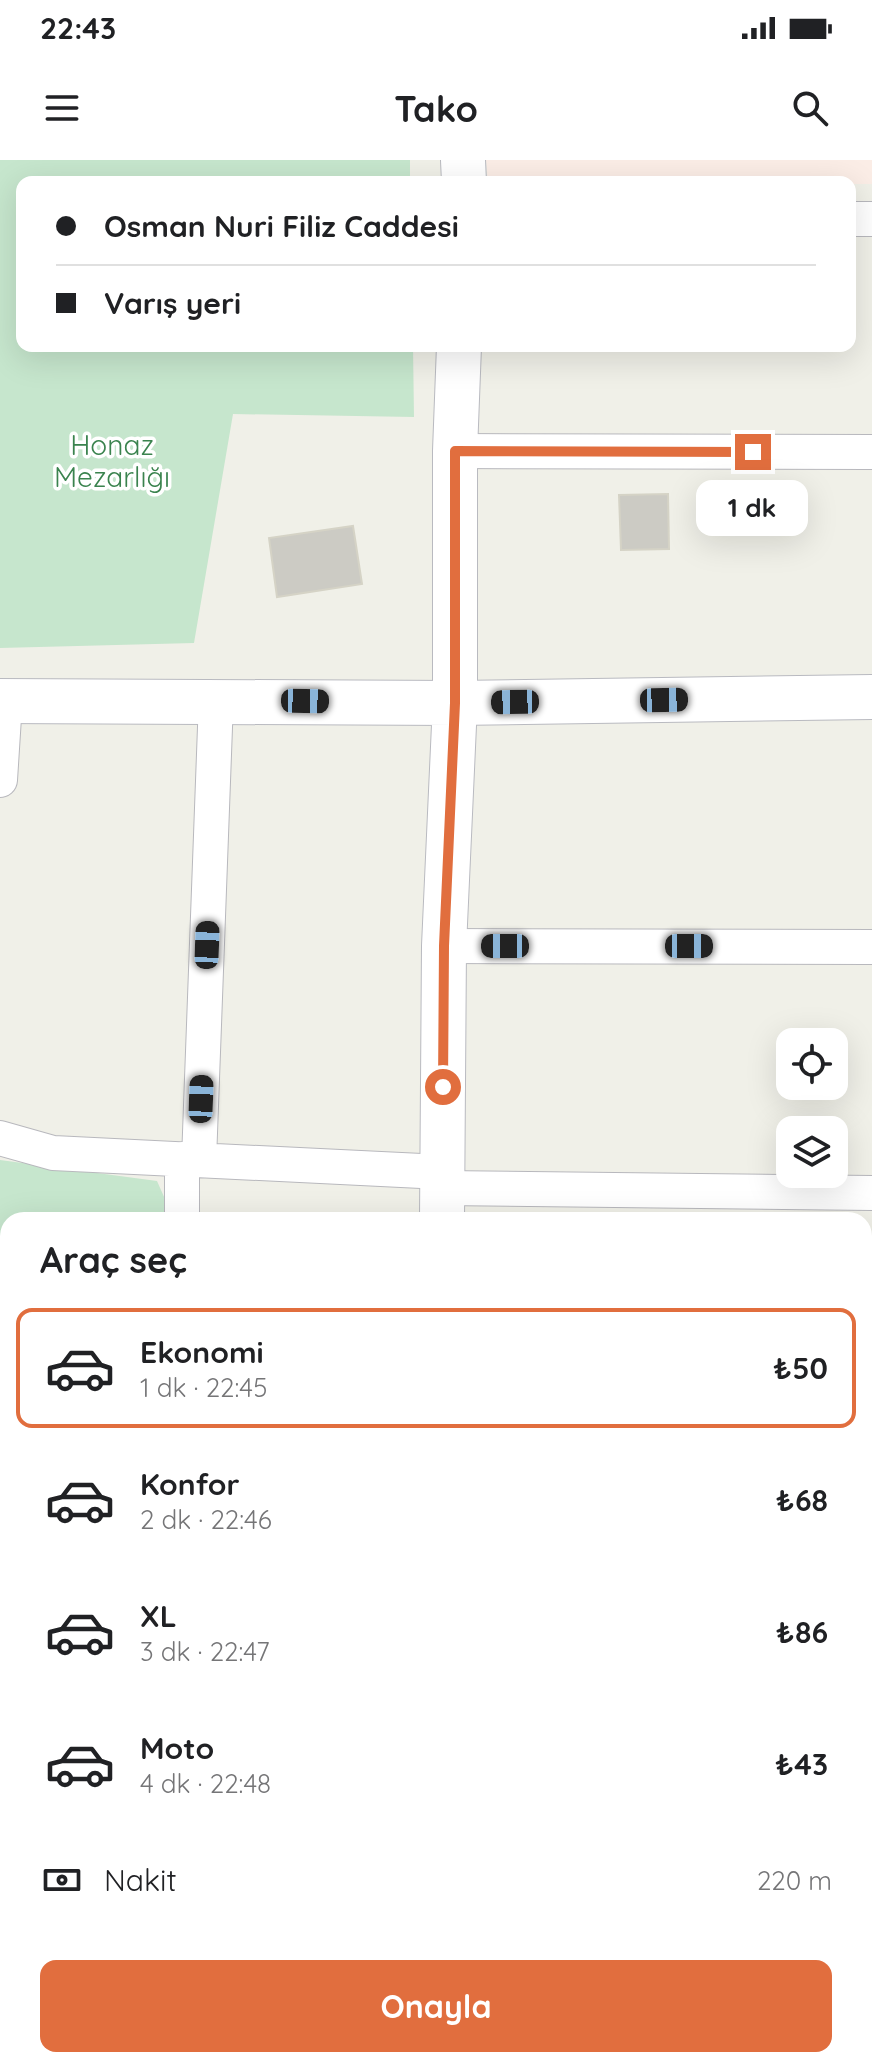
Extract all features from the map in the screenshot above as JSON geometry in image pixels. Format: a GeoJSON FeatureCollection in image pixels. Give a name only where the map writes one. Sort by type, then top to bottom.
{"type":"FeatureCollection","features":[{"type":"Feature","properties":{"kind":"street"},"geometry":{"type":"LineString","coordinates":[[442,1193],[444,946],[455,703],[455,451],[459,352]]}},
{"type":"Feature","properties":{"kind":"street"},"geometry":{"type":"LineString","coordinates":[[455,451],[872,452]]}},
{"type":"Feature","properties":{"kind":"street"},"geometry":{"type":"LineString","coordinates":[[0,780],[2,701],[455,703],[872,697]]}},
{"type":"Feature","properties":{"kind":"street"},"geometry":{"type":"LineString","coordinates":[[183,1212],[190,1160],[216,700]]}},
{"type":"Feature","properties":{"kind":"street"},"geometry":{"type":"LineString","coordinates":[[444,946],[872,947]]}},
{"type":"Feature","properties":{"kind":"street"},"geometry":{"type":"LineString","coordinates":[[0,1138],[53,1153],[190,1160],[442,1193],[872,1193]]}},
{"type":"Feature","properties":{"kind":"shaded area"},"geometry":{"type":"Polygon","coordinates":[[[486,160],[872,160],[872,184],[856,184],[856,176],[487,176],[486,160]]]}},
{"type":"Feature","properties":{"kind":"green space","name":"Honaz Mezarlığı"},"geometry":{"type":"Polygon","coordinates":[[[0,160],[410,160],[410,176],[16,176],[16,352],[413,352],[414,417],[233,414],[194,643],[0,648],[0,160]]]}},
{"type":"Feature","properties":{"kind":"green space"},"geometry":{"type":"Polygon","coordinates":[[[0,1160],[157,1181],[165,1199],[165,1212],[0,1212],[0,1160]]]}},
{"type":"Feature","properties":{"kind":"building"},"geometry":{"type":"Polygon","coordinates":[[[668,494],[669,549],[621,550],[619,495],[668,494]]]}},
{"type":"Feature","properties":{"kind":"building"},"geometry":{"type":"Polygon","coordinates":[[[353,526],[362,584],[277,597],[269,538],[353,526]]]}},
{"type":"Feature","properties":{"kind":"route"},"geometry":{"type":"LineString","coordinates":[[443,1087],[444,946],[455,703],[455,451],[753,452]]}}]}
